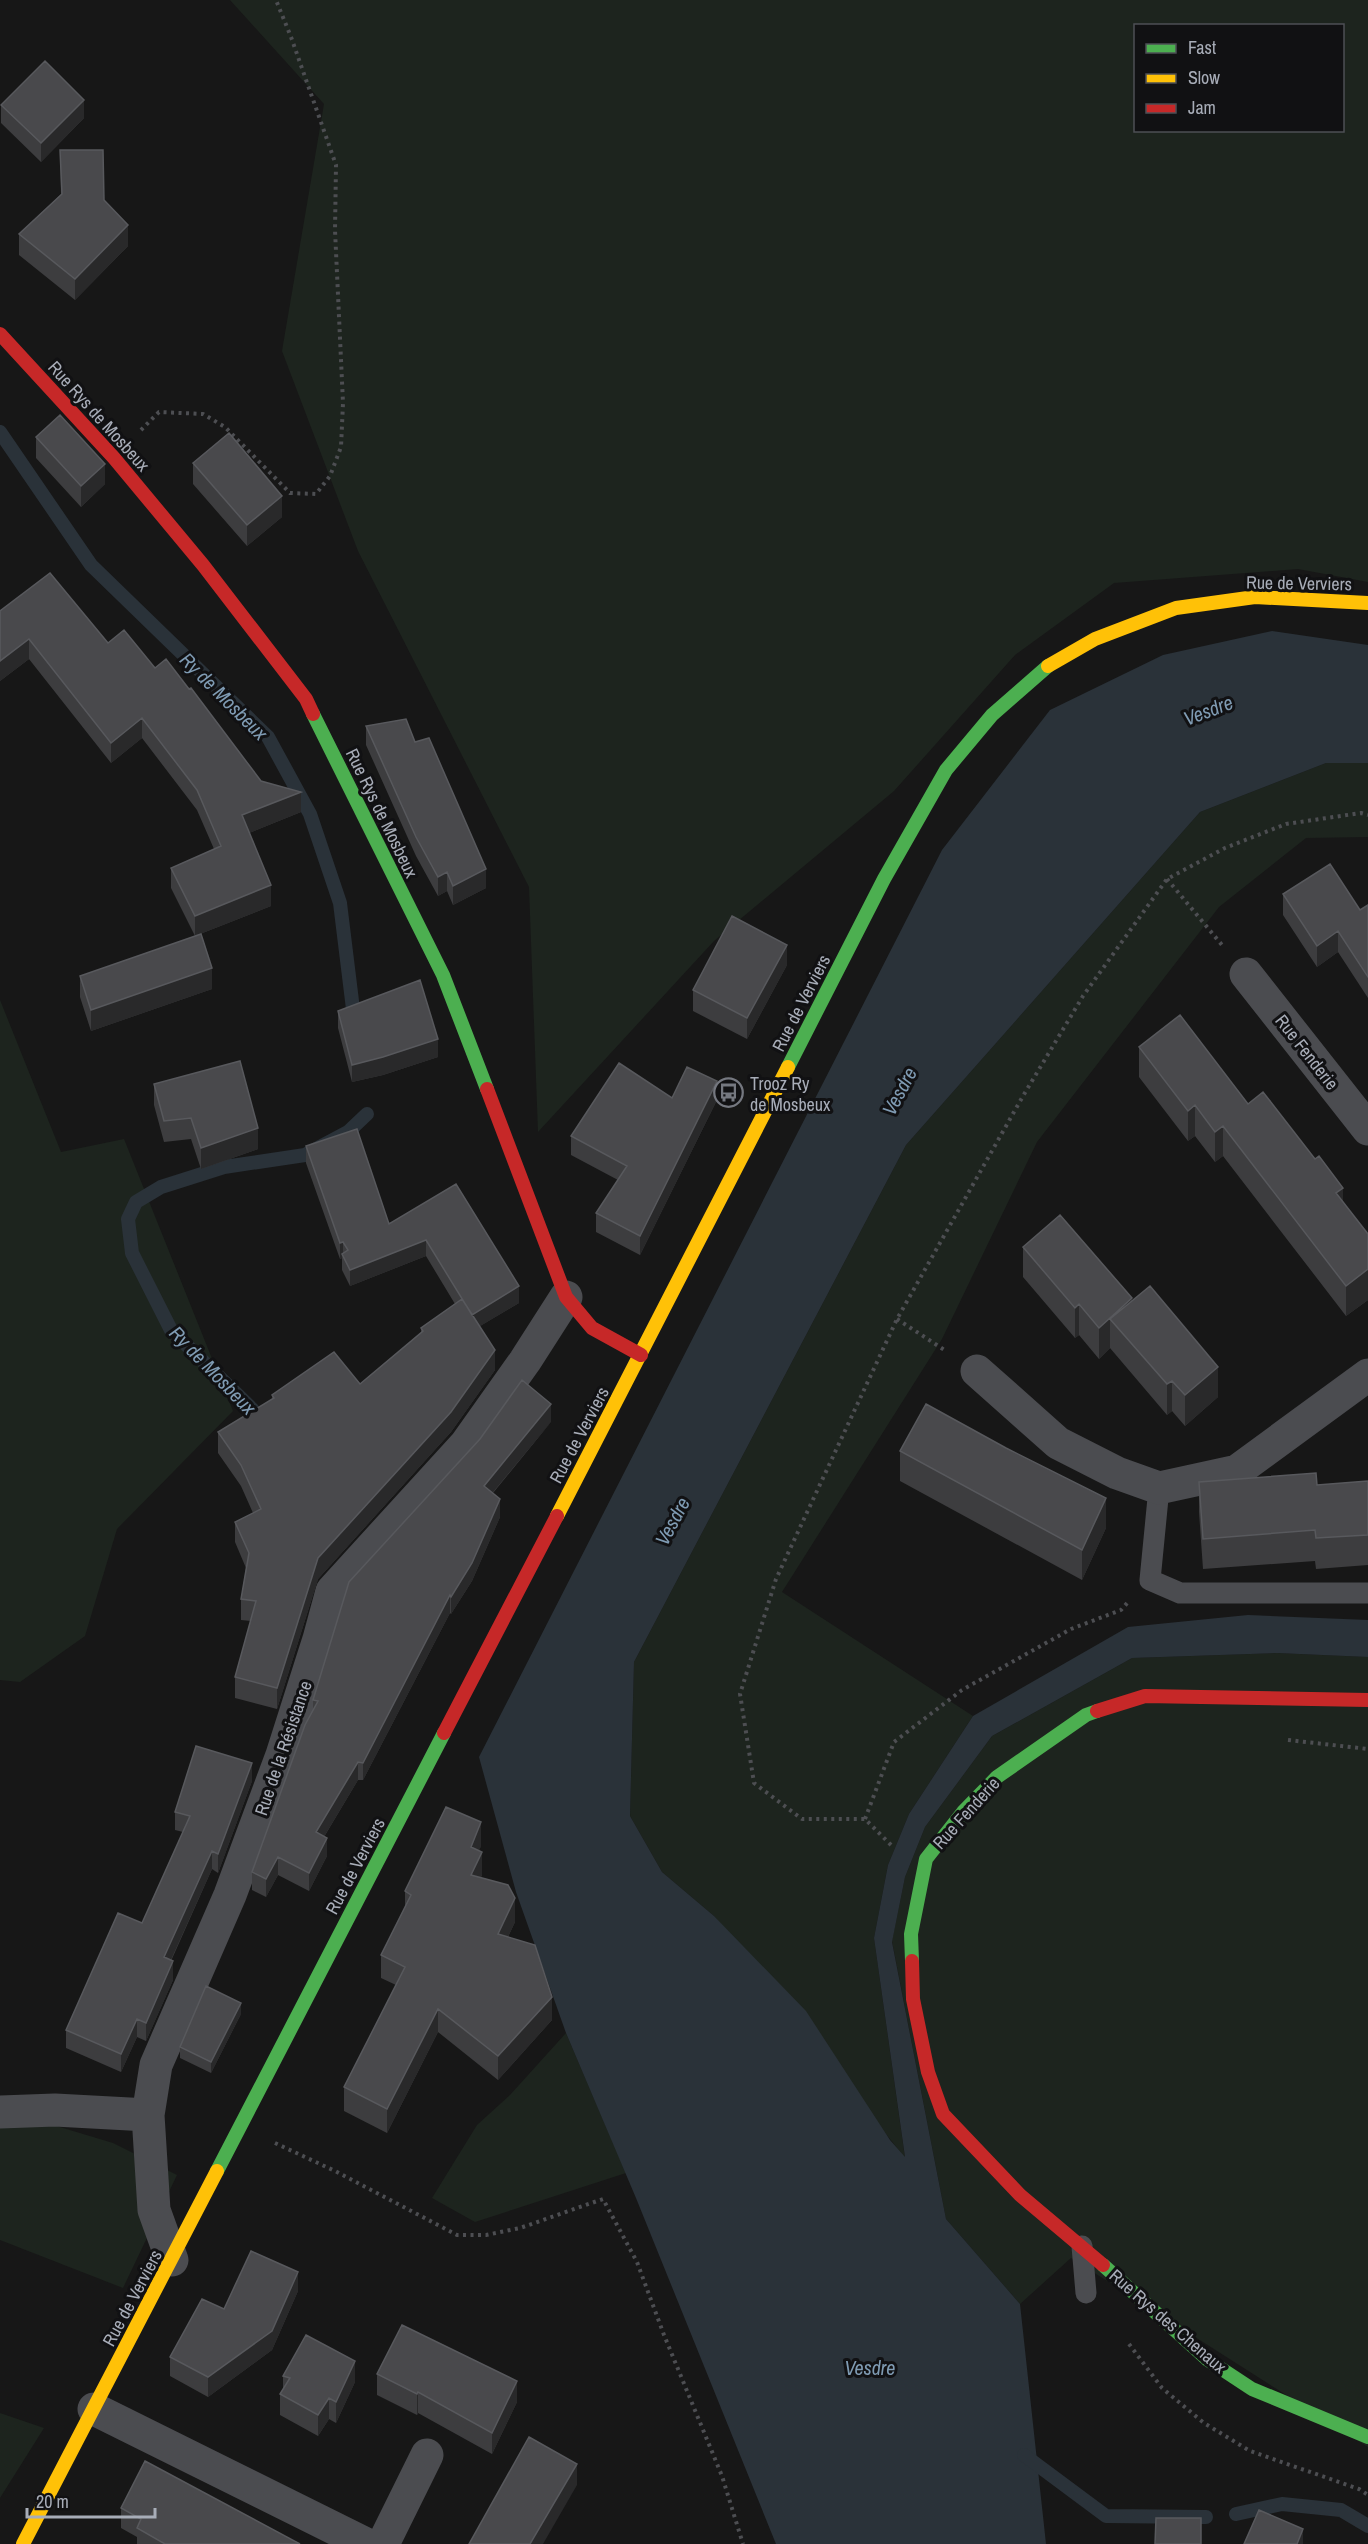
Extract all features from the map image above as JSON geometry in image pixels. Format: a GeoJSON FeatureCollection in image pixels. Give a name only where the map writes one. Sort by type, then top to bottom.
{"type":"FeatureCollection","features":[{"type":"Feature","properties":{"kind":"main road","name":"Rue Rys de Mosbeux"},"geometry":{"type":"LineString","coordinates":[[0,334],[114,458],[203,565],[306,699],[442,975],[566,1297],[592,1328],[641,1355]]}},
{"type":"Feature","properties":{"kind":"main road","name":"Rue de Verviers"},"geometry":{"type":"LineString","coordinates":[[23,2544],[641,1355],[884,879],[946,770],[992,715],[1043,669],[1095,639],[1176,608],[1254,597],[1368,603]]}},
{"type":"Feature","properties":{"kind":"main road","name":"Rue Fenderie"},"geometry":{"type":"LineString","coordinates":[[1082,2246],[1020,2195],[943,2114],[928,2072],[913,1999],[910,1934],[926,1859],[963,1812],[997,1777],[1086,1715],[1145,1696],[1368,1700]]}},
{"type":"Feature","properties":{"kind":"main road","name":"Rue Rys des Chenaux"},"geometry":{"type":"LineString","coordinates":[[1082,2246],[1208,2361],[1252,2389],[1368,2437]]}},
{"type":"Feature","properties":{"kind":"street","name":"Rue Fenderie"},"geometry":{"type":"LineString","coordinates":[[1246,974],[1368,1130]]}},
{"type":"Feature","properties":{"kind":"street","name":"Rue de la Résistance"},"geometry":{"type":"LineString","coordinates":[[172,2260],[154,2210],[148,2115],[156,2065],[230,1895],[282,1755],[340,1582],[466,1444],[525,1361],[566,1297]]}},
{"type":"Feature","properties":{"kind":"street"},"geometry":{"type":"LineString","coordinates":[[977,1371],[1058,1443],[1116,1473],[1159,1488],[1238,1471],[1368,1375]]}},
{"type":"Feature","properties":{"kind":"street"},"geometry":{"type":"LineString","coordinates":[[0,2112],[55,2110],[148,2115]]}},
{"type":"Feature","properties":{"kind":"street"},"geometry":{"type":"LineString","coordinates":[[94,2409],[366,2544]]}},
{"type":"Feature","properties":{"kind":"street"},"geometry":{"type":"LineString","coordinates":[[383,2544],[428,2455]]}},
{"type":"Feature","properties":{"kind":"lane"},"geometry":{"type":"LineString","coordinates":[[1159,1488],[1150,1580],[1180,1593],[1368,1593]]}},
{"type":"Feature","properties":{"kind":"lane","name":"Rue Rys des Chenaux"},"geometry":{"type":"LineString","coordinates":[[1082,2246],[1086,2293]]}},
{"type":"Feature","properties":{"kind":"path"},"geometry":{"type":"LineString","coordinates":[[114,458],[159,412],[203,414],[225,427],[290,493],[316,494],[330,476],[341,447],[343,403],[335,230],[336,165],[276,0]]}},
{"type":"Feature","properties":{"kind":"path"},"geometry":{"type":"LineString","coordinates":[[887,1843],[865,1819],[802,1819],[754,1783],[740,1694],[776,1579],[897,1319],[1023,1096],[1083,996],[1167,879],[1225,848],[1286,824],[1361,813],[1368,815]]}},
{"type":"Feature","properties":{"kind":"path"},"geometry":{"type":"LineString","coordinates":[[1167,879],[1246,974]]}},
{"type":"Feature","properties":{"kind":"path"},"geometry":{"type":"LineString","coordinates":[[897,1319],[977,1371]]}},
{"type":"Feature","properties":{"kind":"path"},"geometry":{"type":"LineString","coordinates":[[865,1819],[894,1742],[962,1690],[1071,1629],[1121,1610],[1150,1580]]}},
{"type":"Feature","properties":{"kind":"path"},"geometry":{"type":"LineString","coordinates":[[240,2126],[336,2171],[457,2235],[486,2235],[519,2228],[603,2199],[638,2262],[664,2335],[722,2476],[743,2544]]}},
{"type":"Feature","properties":{"kind":"shaded area"},"geometry":{"type":"Polygon","coordinates":[[[230,0],[1368,0],[1368,582],[1298,569],[1114,583],[1015,655],[894,791],[714,941],[538,1132],[529,887],[358,551],[282,351],[324,104],[230,0]]]}},
{"type":"Feature","properties":{"kind":"shaded area"},"geometry":{"type":"Polygon","coordinates":[[[1326,763],[1368,763],[1368,837],[1306,838],[1219,907],[1037,1142],[942,1339],[782,1592],[973,1716],[909,1814],[888,1865],[874,1938],[905,2158],[714,1916],[662,1872],[630,1816],[634,1662],[906,1145],[1200,812],[1326,763]]]}},
{"type":"Feature","properties":{"kind":"shaded area"},"geometry":{"type":"Polygon","coordinates":[[[0,1000],[61,1152],[124,1139],[233,1411],[117,1529],[85,1636],[20,1682],[0,1680],[0,1000]]]}},
{"type":"Feature","properties":{"kind":"shaded area"},"geometry":{"type":"Polygon","coordinates":[[[1277,1653],[1368,1657],[1368,2447],[1071,2258],[1020,2304],[946,2219],[892,1941],[905,1877],[925,1827],[992,1736],[1132,1658],[1277,1653]]]}},
{"type":"Feature","properties":{"kind":"shaded area"},"geometry":{"type":"Polygon","coordinates":[[[566,2033],[626,2173],[475,2222],[432,2198],[477,2125],[510,2095],[566,2033]]]}},
{"type":"Feature","properties":{"kind":"shaded area"},"geometry":{"type":"Polygon","coordinates":[[[0,2109],[113,2143],[177,2175],[123,2288],[0,2240],[0,2109]]]}},
{"type":"Feature","properties":{"kind":"shaded area"},"geometry":{"type":"Polygon","coordinates":[[[0,2413],[44,2428],[0,2498],[0,2413]]]}},
{"type":"Feature","properties":{"kind":"water","name":"Vesdre"},"geometry":{"type":"Polygon","coordinates":[[[1272,631],[1368,645],[1368,763],[1326,763],[1200,812],[906,1145],[634,1662],[630,1816],[662,1872],[714,1916],[806,2011],[890,2140],[905,2157],[874,1938],[888,1865],[909,1814],[973,1716],[1128,1627],[1248,1615],[1368,1620],[1368,1657],[1277,1653],[1132,1658],[992,1736],[925,1827],[905,1877],[892,1942],[946,2219],[1020,2304],[1046,2544],[776,2544],[636,2198],[566,2033],[516,1892],[479,1757],[942,850],[1050,710],[1163,655],[1272,631]]]}},
{"type":"Feature","properties":{"kind":"building"},"geometry":{"type":"Polygon","coordinates":[[[45,61],[84,100],[41,143],[1,105],[45,61]]]}},
{"type":"Feature","properties":{"kind":"building"},"geometry":{"type":"Polygon","coordinates":[[[60,150],[103,150],[104,200],[128,225],[75,279],[19,234],[62,194],[60,150]]]}},
{"type":"Feature","properties":{"kind":"building"},"geometry":{"type":"Polygon","coordinates":[[[60,415],[105,464],[81,486],[36,437],[60,415]]]}},
{"type":"Feature","properties":{"kind":"building"},"geometry":{"type":"Polygon","coordinates":[[[229,433],[282,496],[247,525],[193,463],[229,433]]]}},
{"type":"Feature","properties":{"kind":"building"},"geometry":{"type":"Polygon","coordinates":[[[50,573],[108,643],[124,630],[155,668],[166,659],[189,689],[191,688],[261,781],[301,792],[242,815],[271,885],[195,916],[171,868],[221,846],[197,790],[142,718],[111,743],[29,639],[0,661],[0,611],[50,573]]]}},
{"type":"Feature","properties":{"kind":"building"},"geometry":{"type":"Polygon","coordinates":[[[406,719],[415,742],[429,738],[486,869],[453,886],[447,872],[438,877],[416,837],[366,726],[406,719]]]}},
{"type":"Feature","properties":{"kind":"building"},"geometry":{"type":"Polygon","coordinates":[[[1330,864],[1360,910],[1368,905],[1368,977],[1338,931],[1317,946],[1283,894],[1330,864]]]}},
{"type":"Feature","properties":{"kind":"building"},"geometry":{"type":"Polygon","coordinates":[[[732,916],[787,945],[747,1018],[693,990],[732,916]]]}},
{"type":"Feature","properties":{"kind":"building"},"geometry":{"type":"Polygon","coordinates":[[[201,934],[212,968],[91,1010],[80,976],[201,934]]]}},
{"type":"Feature","properties":{"kind":"building"},"geometry":{"type":"Polygon","coordinates":[[[420,980],[438,1039],[352,1065],[338,1011],[420,980]]]}},
{"type":"Feature","properties":{"kind":"building"},"geometry":{"type":"Polygon","coordinates":[[[1180,1015],[1248,1104],[1263,1092],[1315,1159],[1319,1156],[1343,1188],[1336,1193],[1368,1234],[1368,1269],[1346,1286],[1223,1126],[1215,1132],[1195,1105],[1188,1111],[1139,1047],[1180,1015]]]}},
{"type":"Feature","properties":{"kind":"building"},"geometry":{"type":"Polygon","coordinates":[[[240,1061],[258,1128],[201,1148],[191,1118],[164,1121],[154,1084],[240,1061]]]}},
{"type":"Feature","properties":{"kind":"building"},"geometry":{"type":"Polygon","coordinates":[[[619,1063],[672,1098],[687,1067],[717,1081],[640,1236],[596,1213],[627,1166],[571,1136],[619,1063]]]}},
{"type":"Feature","properties":{"kind":"building"},"geometry":{"type":"Polygon","coordinates":[[[357,1129],[389,1224],[456,1184],[519,1286],[472,1315],[426,1240],[350,1270],[342,1254],[348,1250],[343,1242],[340,1243],[306,1146],[357,1129]]]}},
{"type":"Feature","properties":{"kind":"building"},"geometry":{"type":"Polygon","coordinates":[[[1060,1215],[1132,1298],[1099,1328],[1079,1304],[1075,1308],[1023,1247],[1060,1215]]]}},
{"type":"Feature","properties":{"kind":"building"},"geometry":{"type":"Polygon","coordinates":[[[1150,1286],[1218,1367],[1185,1395],[1172,1381],[1167,1384],[1110,1319],[1150,1286]]]}},
{"type":"Feature","properties":{"kind":"building"},"geometry":{"type":"Polygon","coordinates":[[[462,1299],[495,1350],[451,1412],[318,1558],[277,1688],[235,1677],[256,1601],[241,1599],[249,1553],[235,1522],[261,1509],[241,1465],[218,1432],[274,1398],[272,1395],[334,1352],[360,1384],[423,1331],[421,1328],[462,1299]]]}},
{"type":"Feature","properties":{"kind":"building"},"geometry":{"type":"Polygon","coordinates":[[[522,1380],[551,1404],[484,1486],[500,1499],[472,1563],[451,1597],[450,1595],[363,1763],[358,1762],[316,1832],[327,1838],[309,1873],[278,1857],[266,1879],[252,1872],[305,1725],[318,1701],[313,1700],[349,1582],[480,1439],[522,1380]]]}},
{"type":"Feature","properties":{"kind":"building"},"geometry":{"type":"Polygon","coordinates":[[[926,1404],[1006,1448],[1106,1498],[1082,1550],[900,1451],[926,1404]]]}},
{"type":"Feature","properties":{"kind":"building"},"geometry":{"type":"Polygon","coordinates":[[[1316,1473],[1317,1485],[1368,1481],[1368,1535],[1316,1538],[1315,1530],[1203,1539],[1199,1482],[1316,1473]]]}},
{"type":"Feature","properties":{"kind":"building"},"geometry":{"type":"Polygon","coordinates":[[[196,1746],[252,1763],[218,1854],[212,1851],[164,1957],[173,1961],[146,2023],[137,2019],[121,2054],[66,2030],[118,1913],[142,1923],[190,1816],[175,1812],[196,1746]]]}},
{"type":"Feature","properties":{"kind":"building"},"geometry":{"type":"Polygon","coordinates":[[[446,1807],[481,1822],[471,1847],[482,1852],[471,1875],[508,1885],[515,1898],[498,1934],[535,1945],[552,1997],[498,2056],[438,2009],[387,2109],[344,2087],[405,1967],[381,1955],[411,1895],[405,1891],[446,1807]]]}},
{"type":"Feature","properties":{"kind":"building"},"geometry":{"type":"Polygon","coordinates":[[[206,1986],[241,2003],[211,2062],[180,2047],[206,1986]]]}},
{"type":"Feature","properties":{"kind":"building"},"geometry":{"type":"Polygon","coordinates":[[[251,2251],[298,2272],[272,2331],[208,2377],[170,2357],[202,2299],[224,2309],[251,2251]]]}},
{"type":"Feature","properties":{"kind":"building"},"geometry":{"type":"Polygon","coordinates":[[[402,2325],[517,2381],[492,2433],[418,2392],[417,2394],[377,2374],[402,2325]]]}},
{"type":"Feature","properties":{"kind":"building"},"geometry":{"type":"Polygon","coordinates":[[[306,2335],[355,2361],[336,2402],[329,2398],[318,2415],[280,2394],[290,2378],[283,2376],[306,2335]]]}},
{"type":"Feature","properties":{"kind":"building"},"geometry":{"type":"Polygon","coordinates":[[[529,2437],[577,2464],[530,2544],[469,2544],[529,2437]]]}},
{"type":"Feature","properties":{"kind":"building"},"geometry":{"type":"Polygon","coordinates":[[[145,2461],[300,2544],[165,2544],[137,2528],[141,2519],[121,2508],[145,2461]]]}},
{"type":"Feature","properties":{"kind":"building"},"geometry":{"type":"Polygon","coordinates":[[[1259,2510],[1303,2529],[1297,2544],[1244,2544],[1259,2510]]]}},
{"type":"Feature","properties":{"kind":"building"},"geometry":{"type":"Polygon","coordinates":[[[1156,2518],[1201,2518],[1201,2544],[1155,2544],[1156,2518]]]}},
{"type":"Feature","properties":{"kind":"waterway","name":"Ry de Mosbeux"},"geometry":{"type":"LineString","coordinates":[[0,432],[91,565],[268,737],[310,814],[340,903],[353,1009]]}},
{"type":"Feature","properties":{"kind":"waterway","name":"Ry de Mosbeux"},"geometry":{"type":"LineString","coordinates":[[263,1424],[252,1409],[171,1330],[132,1253],[128,1219],[136,1202],[161,1187],[224,1167],[305,1155],[348,1132],[367,1114]]}},
{"type":"Feature","properties":{"kind":"waterway"},"geometry":{"type":"LineString","coordinates":[[1024,2455],[1106,2516],[1206,2517]]}},
{"type":"Feature","properties":{"kind":"waterway"},"geometry":{"type":"LineString","coordinates":[[1236,2514],[1282,2504],[1341,2510],[1368,2526]]}},
{"type":"Feature","properties":{"kind":"traffic: fast"},"geometry":{"type":"LineString","coordinates":[[788,1067],[884,879],[946,770],[992,715],[1048,666]]}},
{"type":"Feature","properties":{"kind":"traffic: fast"},"geometry":{"type":"LineString","coordinates":[[313,714],[443,975],[487,1089]]}},
{"type":"Feature","properties":{"kind":"traffic: fast"},"geometry":{"type":"LineString","coordinates":[[912,1961],[911,1934],[926,1859],[963,1812],[997,1777],[1086,1715],[1097,1711]]}},
{"type":"Feature","properties":{"kind":"traffic: fast"},"geometry":{"type":"LineString","coordinates":[[217,2171],[444,1733]]}},
{"type":"Feature","properties":{"kind":"traffic: fast"},"geometry":{"type":"LineString","coordinates":[[1103,2265],[1208,2360],[1252,2389],[1368,2437]]}},
{"type":"Feature","properties":{"kind":"traffic: slow"},"geometry":{"type":"LineString","coordinates":[[1048,666],[1095,639],[1176,608],[1255,597],[1368,603]]}},
{"type":"Feature","properties":{"kind":"traffic: slow"},"geometry":{"type":"LineString","coordinates":[[557,1516],[788,1067]]}},
{"type":"Feature","properties":{"kind":"traffic: slow"},"geometry":{"type":"LineString","coordinates":[[23,2544],[217,2171]]}},
{"type":"Feature","properties":{"kind":"traffic: jam"},"geometry":{"type":"LineString","coordinates":[[0,334],[114,458],[203,565],[306,699],[313,714]]}},
{"type":"Feature","properties":{"kind":"traffic: jam"},"geometry":{"type":"LineString","coordinates":[[487,1089],[566,1297],[592,1328],[641,1355]]}},
{"type":"Feature","properties":{"kind":"traffic: jam"},"geometry":{"type":"LineString","coordinates":[[444,1733],[557,1516]]}},
{"type":"Feature","properties":{"kind":"traffic: jam"},"geometry":{"type":"LineString","coordinates":[[1097,1711],[1145,1696],[1368,1700]]}},
{"type":"Feature","properties":{"kind":"traffic: jam"},"geometry":{"type":"LineString","coordinates":[[912,1961],[913,1999],[928,2072],[943,2114],[1020,2195],[1103,2265]]}},
{"type":"Feature","properties":{"kind":"place","name":"Trooz Ry de Mosbeux"},"geometry":{"type":"Point","coordinates":[729,1093]}}]}
